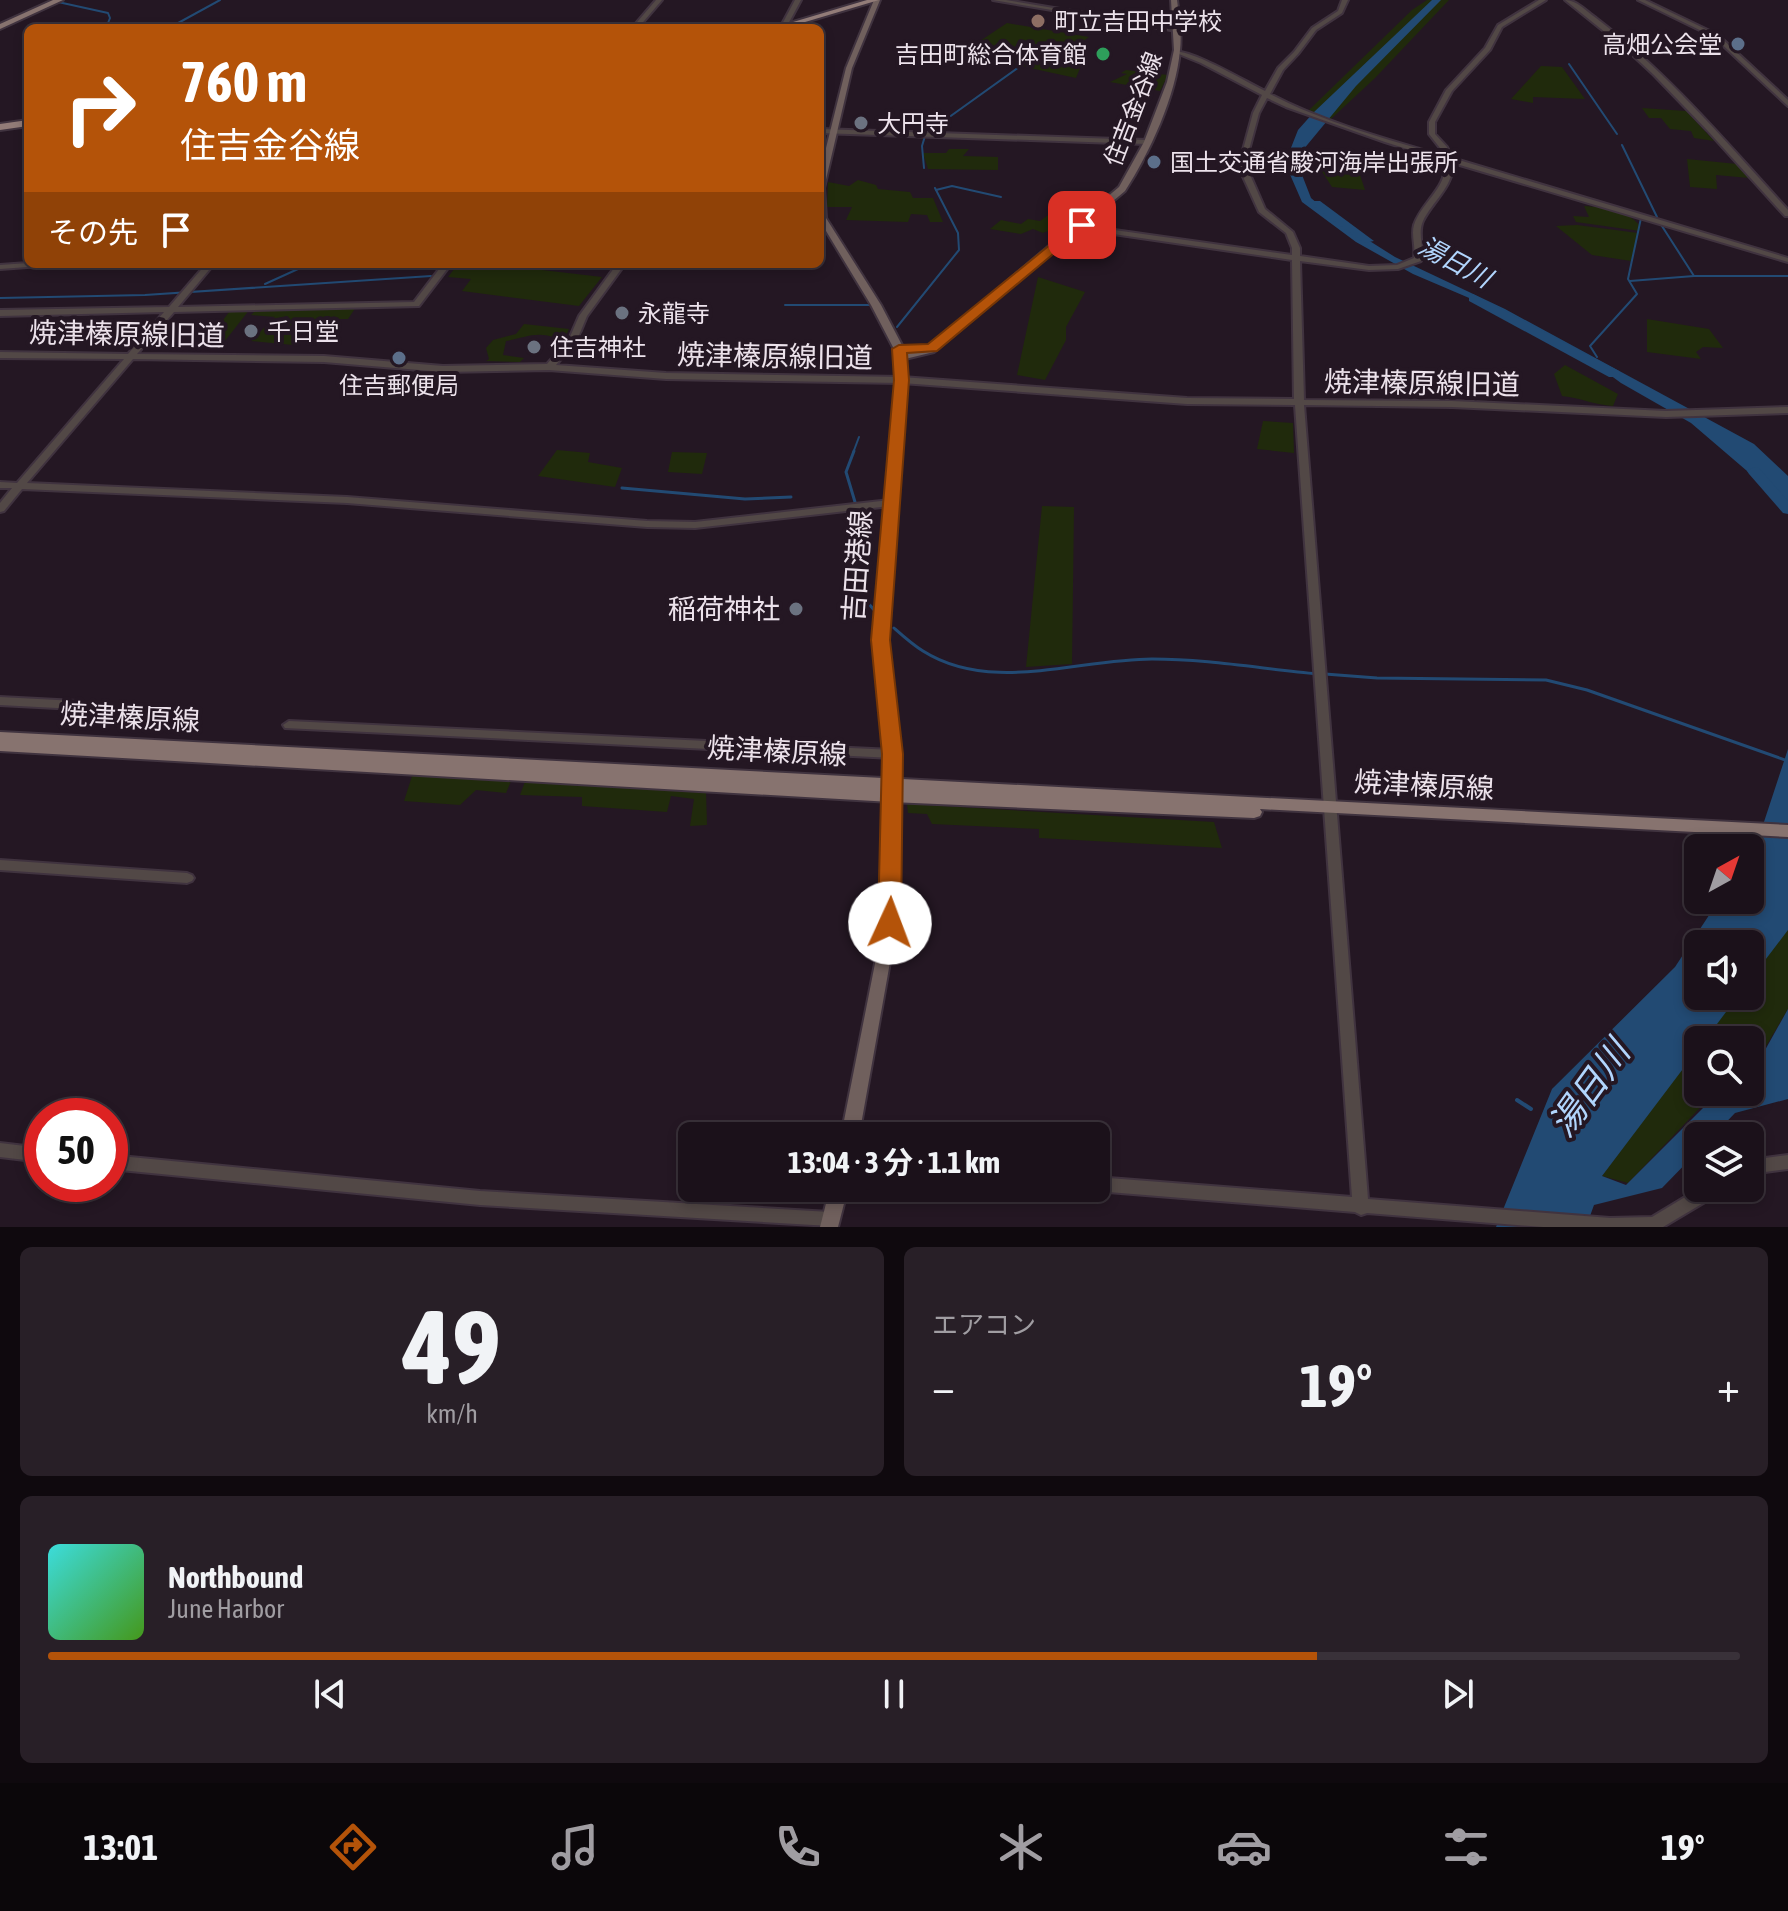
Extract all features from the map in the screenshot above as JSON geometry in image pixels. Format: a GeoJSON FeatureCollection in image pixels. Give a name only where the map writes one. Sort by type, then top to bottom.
{"type":"FeatureCollection","features":[{"type":"Feature","properties":{"kind":"highway"},"geometry":{"type":"LineString","coordinates":[[795,24],[876,0]]}},
{"type":"Feature","properties":{"kind":"highway"},"geometry":{"type":"LineString","coordinates":[[2,125],[24,124]]}},
{"type":"Feature","properties":{"kind":"main road"},"geometry":{"type":"LineString","coordinates":[[824,172],[853,58],[876,0]]}},
{"type":"Feature","properties":{"kind":"main road","name":"住吉金谷線"},"geometry":{"type":"LineString","coordinates":[[900,353],[932,348],[1122,189],[1134,171],[1173,70],[1177,52],[1174,0]]}},
{"type":"Feature","properties":{"kind":"main road"},"geometry":{"type":"LineString","coordinates":[[0,27],[57,1]]}},
{"type":"Feature","properties":{"kind":"main road"},"geometry":{"type":"LineString","coordinates":[[824,221],[876,305],[900,353],[902,380]]}},
{"type":"Feature","properties":{"kind":"main road","name":"吉田港線"},"geometry":{"type":"LineString","coordinates":[[853,1122],[890,923],[893,754],[883,673],[881,625],[902,380]]}},
{"type":"Feature","properties":{"kind":"main road","name":"焼津榛原線"},"geometry":{"type":"LineString","coordinates":[[0,737],[891,790]]}},
{"type":"Feature","properties":{"kind":"main road","name":"焼津榛原線"},"geometry":{"type":"LineString","coordinates":[[0,746],[1331,811],[1529,826],[1788,831]]}},
{"type":"Feature","properties":{"kind":"main road"},"geometry":{"type":"LineString","coordinates":[[830,1223],[835,1202]]}},
{"type":"Feature","properties":{"kind":"street"},"geometry":{"type":"LineString","coordinates":[[638,24],[659,0]]}},
{"type":"Feature","properties":{"kind":"street"},"geometry":{"type":"LineString","coordinates":[[783,24],[798,0]]}},
{"type":"Feature","properties":{"kind":"street"},"geometry":{"type":"LineString","coordinates":[[996,0],[1177,29]]}},
{"type":"Feature","properties":{"kind":"street"},"geometry":{"type":"LineString","coordinates":[[1345,0],[1340,12],[1308,35],[1280,69],[1250,128],[1244,170],[1262,210],[1289,232],[1295,241],[1299,402],[1361,1208]]}},
{"type":"Feature","properties":{"kind":"street"},"geometry":{"type":"LineString","coordinates":[[1079,227],[1369,268],[1398,267],[1418,259],[1421,250],[1417,224],[1447,181],[1450,159],[1431,131],[1432,122],[1449,90],[1488,49],[1500,26],[1543,0]]}},
{"type":"Feature","properties":{"kind":"street"},"geometry":{"type":"LineString","coordinates":[[1571,0],[1653,69],[1788,214]]}},
{"type":"Feature","properties":{"kind":"street"},"geometry":{"type":"LineString","coordinates":[[1571,0],[1619,34],[1675,85],[1788,206]]}},
{"type":"Feature","properties":{"kind":"street"},"geometry":{"type":"LineString","coordinates":[[1641,0],[1716,36],[1788,104]]}},
{"type":"Feature","properties":{"kind":"street"},"geometry":{"type":"LineString","coordinates":[[1177,52],[1266,95],[1332,122],[1788,260]]}},
{"type":"Feature","properties":{"kind":"street"},"geometry":{"type":"LineString","coordinates":[[824,131],[1146,142]]}},
{"type":"Feature","properties":{"kind":"street"},"geometry":{"type":"LineString","coordinates":[[0,267],[24,265]]}},
{"type":"Feature","properties":{"kind":"street"},"geometry":{"type":"LineString","coordinates":[[0,509],[206,268]]}},
{"type":"Feature","properties":{"kind":"street"},"geometry":{"type":"LineString","coordinates":[[0,313],[416,304],[444,268]]}},
{"type":"Feature","properties":{"kind":"street"},"geometry":{"type":"LineString","coordinates":[[549,367],[573,340],[583,316],[618,268]]}},
{"type":"Feature","properties":{"kind":"street","name":"焼津榛原線旧道"},"geometry":{"type":"LineString","coordinates":[[0,355],[324,359],[443,369],[549,367],[716,378],[902,380],[1187,401],[1466,405],[1666,414],[1788,410]]}},
{"type":"Feature","properties":{"kind":"street"},"geometry":{"type":"LineString","coordinates":[[0,485],[333,499],[663,524],[736,521],[890,503]]}},
{"type":"Feature","properties":{"kind":"street"},"geometry":{"type":"LineString","coordinates":[[0,701],[76,705]]}},
{"type":"Feature","properties":{"kind":"street"},"geometry":{"type":"LineString","coordinates":[[289,725],[893,754]]}},
{"type":"Feature","properties":{"kind":"street"},"geometry":{"type":"LineString","coordinates":[[0,865],[187,878]]}},
{"type":"Feature","properties":{"kind":"street"},"geometry":{"type":"LineString","coordinates":[[0,1150],[24,1153]]}},
{"type":"Feature","properties":{"kind":"street"},"geometry":{"type":"LineString","coordinates":[[1764,1165],[1788,1162]]}},
{"type":"Feature","properties":{"kind":"street"},"geometry":{"type":"LineString","coordinates":[[128,1164],[480,1198],[830,1223]]}},
{"type":"Feature","properties":{"kind":"street"},"geometry":{"type":"LineString","coordinates":[[1110,1185],[1361,1208],[1610,1225],[1654,1224],[1691,1202]]}},
{"type":"Feature","properties":{"kind":"green space"},"geometry":{"type":"Polygon","coordinates":[[[1427,0],[1449,0],[1331,119],[1307,112],[1412,10],[1427,0]]]}},
{"type":"Feature","properties":{"kind":"green space"},"geometry":{"type":"Polygon","coordinates":[[[1007,23],[1089,37],[1062,57],[1083,61],[1076,78],[993,60],[1007,48],[977,43],[1007,23]]]}},
{"type":"Feature","properties":{"kind":"green space"},"geometry":{"type":"Polygon","coordinates":[[[1541,66],[1562,67],[1585,99],[1533,97],[1533,103],[1511,99],[1541,66]]]}},
{"type":"Feature","properties":{"kind":"green space"},"geometry":{"type":"Polygon","coordinates":[[[1126,70],[1168,75],[1160,91],[1110,82],[1127,74],[1121,73],[1126,70]]]}},
{"type":"Feature","properties":{"kind":"green space"},"geometry":{"type":"Polygon","coordinates":[[[1642,108],[1686,111],[1714,141],[1694,138],[1691,131],[1670,129],[1661,118],[1649,118],[1642,108]]]}},
{"type":"Feature","properties":{"kind":"green space"},"geometry":{"type":"Polygon","coordinates":[[[949,149],[969,149],[963,156],[998,157],[998,170],[928,169],[923,153],[946,153],[949,149]]]}},
{"type":"Feature","properties":{"kind":"green space"},"geometry":{"type":"Polygon","coordinates":[[[1687,159],[1737,164],[1749,178],[1716,175],[1717,189],[1690,187],[1687,159]]]}},
{"type":"Feature","properties":{"kind":"green space"},"geometry":{"type":"Polygon","coordinates":[[[1336,167],[1358,169],[1365,190],[1332,187],[1321,170],[1336,167]]]}},
{"type":"Feature","properties":{"kind":"green space"},"geometry":{"type":"Polygon","coordinates":[[[858,180],[876,185],[878,189],[910,192],[913,198],[933,198],[943,222],[930,222],[927,215],[911,214],[908,222],[846,220],[852,207],[827,207],[828,182],[849,186],[858,180]]]}},
{"type":"Feature","properties":{"kind":"green space"},"geometry":{"type":"Polygon","coordinates":[[[1584,206],[1621,212],[1640,226],[1640,231],[1576,222],[1573,216],[1589,217],[1584,206]]]}},
{"type":"Feature","properties":{"kind":"green space"},"geometry":{"type":"Polygon","coordinates":[[[1055,210],[1073,221],[1043,233],[1033,229],[1021,234],[990,229],[1001,220],[1021,224],[1028,219],[1040,221],[1055,210]]]}},
{"type":"Feature","properties":{"kind":"green space"},"geometry":{"type":"Polygon","coordinates":[[[1577,225],[1638,233],[1631,261],[1592,255],[1556,226],[1577,225]]]}},
{"type":"Feature","properties":{"kind":"green space"},"geometry":{"type":"Polygon","coordinates":[[[455,268],[524,268],[602,277],[579,306],[462,291],[471,279],[448,277],[455,268]]]}},
{"type":"Feature","properties":{"kind":"green space"},"geometry":{"type":"Polygon","coordinates":[[[1038,277],[1085,292],[1066,327],[1066,340],[1045,380],[1017,375],[1038,277]]]}},
{"type":"Feature","properties":{"kind":"green space"},"geometry":{"type":"Polygon","coordinates":[[[356,307],[348,319],[309,319],[293,345],[251,341],[275,317],[251,315],[258,308],[356,307]]]}},
{"type":"Feature","properties":{"kind":"green space"},"geometry":{"type":"Polygon","coordinates":[[[232,308],[250,309],[221,346],[204,346],[232,308]]]}},
{"type":"Feature","properties":{"kind":"green space"},"geometry":{"type":"Polygon","coordinates":[[[1647,319],[1709,329],[1723,348],[1703,347],[1696,352],[1701,359],[1647,352],[1647,319]]]}},
{"type":"Feature","properties":{"kind":"green space"},"geometry":{"type":"Polygon","coordinates":[[[524,324],[569,329],[562,344],[554,345],[553,337],[541,335],[506,341],[503,355],[524,358],[520,362],[486,361],[489,359],[486,348],[493,340],[516,334],[524,324]]]}},
{"type":"Feature","properties":{"kind":"green space"},"geometry":{"type":"Polygon","coordinates":[[[1565,365],[1618,394],[1613,406],[1562,396],[1554,374],[1565,365]]]}},
{"type":"Feature","properties":{"kind":"green space"},"geometry":{"type":"Polygon","coordinates":[[[1263,421],[1293,423],[1294,453],[1257,449],[1263,421]]]}},
{"type":"Feature","properties":{"kind":"green space"},"geometry":{"type":"Polygon","coordinates":[[[557,450],[590,453],[588,462],[622,468],[615,487],[538,476],[557,450]]]}},
{"type":"Feature","properties":{"kind":"green space"},"geometry":{"type":"Polygon","coordinates":[[[672,452],[707,453],[702,474],[668,472],[672,452]]]}},
{"type":"Feature","properties":{"kind":"green space"},"geometry":{"type":"Polygon","coordinates":[[[1042,506],[1074,507],[1072,664],[1026,667],[1042,506]]]}},
{"type":"Feature","properties":{"kind":"green space"},"geometry":{"type":"Polygon","coordinates":[[[413,773],[512,779],[506,793],[476,790],[460,805],[404,801],[413,773]]]}},
{"type":"Feature","properties":{"kind":"green space"},"geometry":{"type":"Polygon","coordinates":[[[526,779],[706,791],[707,825],[690,826],[694,799],[671,796],[667,812],[582,806],[582,797],[520,795],[526,779]]]}},
{"type":"Feature","properties":{"kind":"green space"},"geometry":{"type":"Polygon","coordinates":[[[907,804],[1214,822],[1222,848],[1039,838],[1039,829],[932,824],[927,814],[908,813],[907,804]]]}},
{"type":"Feature","properties":{"kind":"green space"},"geometry":{"type":"Polygon","coordinates":[[[1788,923],[1788,1009],[1764,1049],[1764,1026],[1712,1026],[1724,1010],[1764,1010],[1764,956],[1788,923]]]}},
{"type":"Feature","properties":{"kind":"green space"},"geometry":{"type":"Polygon","coordinates":[[[1684,1064],[1684,1106],[1702,1106],[1628,1183],[1602,1176],[1684,1064]]]}},
{"type":"Feature","properties":{"kind":"water"},"geometry":{"type":"Polygon","coordinates":[[[1432,0],[1441,0],[1356,86],[1303,150],[1297,162],[1311,198],[1338,221],[1395,257],[1505,309],[1754,444],[1788,476],[1788,506],[1691,423],[1516,318],[1413,274],[1356,242],[1302,202],[1285,163],[1298,130],[1432,0]]]}},
{"type":"Feature","properties":{"kind":"water"},"geometry":{"type":"Polygon","coordinates":[[[1788,749],[1788,930],[1764,962],[1764,930],[1699,930],[1710,914],[1764,914],[1764,834],[1760,834],[1788,749]]]}},
{"type":"Feature","properties":{"kind":"water"},"geometry":{"type":"Polygon","coordinates":[[[1684,953],[1684,1010],[1728,1010],[1716,1026],[1684,1026],[1684,1068],[1602,1176],[1626,1185],[1684,1127],[1684,1165],[1662,1188],[1594,1205],[1586,1227],[1496,1227],[1552,1089],[1675,967],[1684,953]]]}},
{"type":"Feature","properties":{"kind":"water"},"geometry":{"type":"Polygon","coordinates":[[[1788,1009],[1788,1099],[1764,1105],[1764,1052],[1788,1009]]]}},
{"type":"Feature","properties":{"kind":"water"},"geometry":{"type":"Polygon","coordinates":[[[1705,1106],[1762,1106],[1735,1113],[1726,1122],[1689,1122],[1705,1106]]]}},
{"type":"Feature","properties":{"kind":"waterway"},"geometry":{"type":"LineString","coordinates":[[49,0],[108,13],[108,24]]}},
{"type":"Feature","properties":{"kind":"waterway"},"geometry":{"type":"LineString","coordinates":[[176,24],[220,0]]}},
{"type":"Feature","properties":{"kind":"waterway"},"geometry":{"type":"LineString","coordinates":[[1569,64],[1617,134]]}},
{"type":"Feature","properties":{"kind":"waterway"},"geometry":{"type":"LineString","coordinates":[[927,133],[1019,67]]}},
{"type":"Feature","properties":{"kind":"waterway"},"geometry":{"type":"LineString","coordinates":[[924,168],[922,146],[925,136]]}},
{"type":"Feature","properties":{"kind":"waterway"},"geometry":{"type":"LineString","coordinates":[[1622,145],[1657,217]]}},
{"type":"Feature","properties":{"kind":"waterway"},"geometry":{"type":"LineString","coordinates":[[936,190],[952,186],[1001,197]]}},
{"type":"Feature","properties":{"kind":"waterway"},"geometry":{"type":"LineString","coordinates":[[897,327],[959,250],[958,233],[936,190]]}},
{"type":"Feature","properties":{"kind":"waterway","name":"湯日川"},"geometry":{"type":"LineString","coordinates":[[1316,203],[1368,241]]}},
{"type":"Feature","properties":{"kind":"waterway"},"geometry":{"type":"LineString","coordinates":[[1597,357],[1590,346],[1637,294],[1628,279],[1641,218]]}},
{"type":"Feature","properties":{"kind":"waterway"},"geometry":{"type":"LineString","coordinates":[[1660,223],[1694,276]]}},
{"type":"Feature","properties":{"kind":"waterway"},"geometry":{"type":"LineString","coordinates":[[265,284],[300,268]]}},
{"type":"Feature","properties":{"kind":"waterway"},"geometry":{"type":"LineString","coordinates":[[0,298],[145,295],[431,276]]}},
{"type":"Feature","properties":{"kind":"waterway"},"geometry":{"type":"LineString","coordinates":[[1630,281],[1694,276]]}},
{"type":"Feature","properties":{"kind":"waterway"},"geometry":{"type":"LineString","coordinates":[[1694,276],[1788,276]]}},
{"type":"Feature","properties":{"kind":"waterway","name":"湯日川"},"geometry":{"type":"LineString","coordinates":[[1473,298],[1614,374]]}},
{"type":"Feature","properties":{"kind":"waterway"},"geometry":{"type":"LineString","coordinates":[[785,305],[870,305]]}},
{"type":"Feature","properties":{"kind":"waterway"},"geometry":{"type":"LineString","coordinates":[[853,453],[859,437]]}},
{"type":"Feature","properties":{"kind":"waterway"},"geometry":{"type":"LineString","coordinates":[[854,451],[846,472],[855,502]]}},
{"type":"Feature","properties":{"kind":"waterway","name":"湯日川"},"geometry":{"type":"LineString","coordinates":[[1754,471],[1788,510]]}},
{"type":"Feature","properties":{"kind":"waterway"},"geometry":{"type":"LineString","coordinates":[[622,488],[745,499],[791,497]]}},
{"type":"Feature","properties":{"kind":"waterway"},"geometry":{"type":"LineString","coordinates":[[857,510],[859,526],[848,580],[875,611]]}},
{"type":"Feature","properties":{"kind":"waterway"},"geometry":{"type":"LineString","coordinates":[[894,628],[923,651],[949,664],[977,670],[1035,671],[1124,660],[1173,659],[1318,674]]}},
{"type":"Feature","properties":{"kind":"waterway"},"geometry":{"type":"LineString","coordinates":[[1325,674],[1377,678],[1546,680],[1587,690],[1788,761]]}},
{"type":"Feature","properties":{"kind":"waterway"},"geometry":{"type":"LineString","coordinates":[[1517,1100],[1531,1109]]}},
{"type":"Feature","properties":{"kind":"place","name":"町立吉田中学校"},"geometry":{"type":"Point","coordinates":[1038,21]}},
{"type":"Feature","properties":{"kind":"place","name":"高畑公会堂"},"geometry":{"type":"Point","coordinates":[1738,44]}},
{"type":"Feature","properties":{"kind":"place","name":"吉田町総合体育館"},"geometry":{"type":"Point","coordinates":[1103,54]}},
{"type":"Feature","properties":{"kind":"place","name":"大円寺"},"geometry":{"type":"Point","coordinates":[861,123]}},
{"type":"Feature","properties":{"kind":"place","name":"国土交通省駿河海岸出張所"},"geometry":{"type":"Point","coordinates":[1154,162]}},
{"type":"Feature","properties":{"kind":"place","name":"永龍寺"},"geometry":{"type":"Point","coordinates":[622,313]}},
{"type":"Feature","properties":{"kind":"place","name":"千日堂"},"geometry":{"type":"Point","coordinates":[251,331]}},
{"type":"Feature","properties":{"kind":"place","name":"住吉神社"},"geometry":{"type":"Point","coordinates":[534,347]}},
{"type":"Feature","properties":{"kind":"place","name":"住吉郵便局"},"geometry":{"type":"Point","coordinates":[399,358]}},
{"type":"Feature","properties":{"kind":"place","name":"稲荷神社"},"geometry":{"type":"Point","coordinates":[796,609]}},
{"type":"Feature","properties":{"kind":"route"},"geometry":{"type":"LineString","coordinates":[[890,923],[893,754],[881,640],[902,380],[899,349],[932,348],[1082,225]]}}]}
